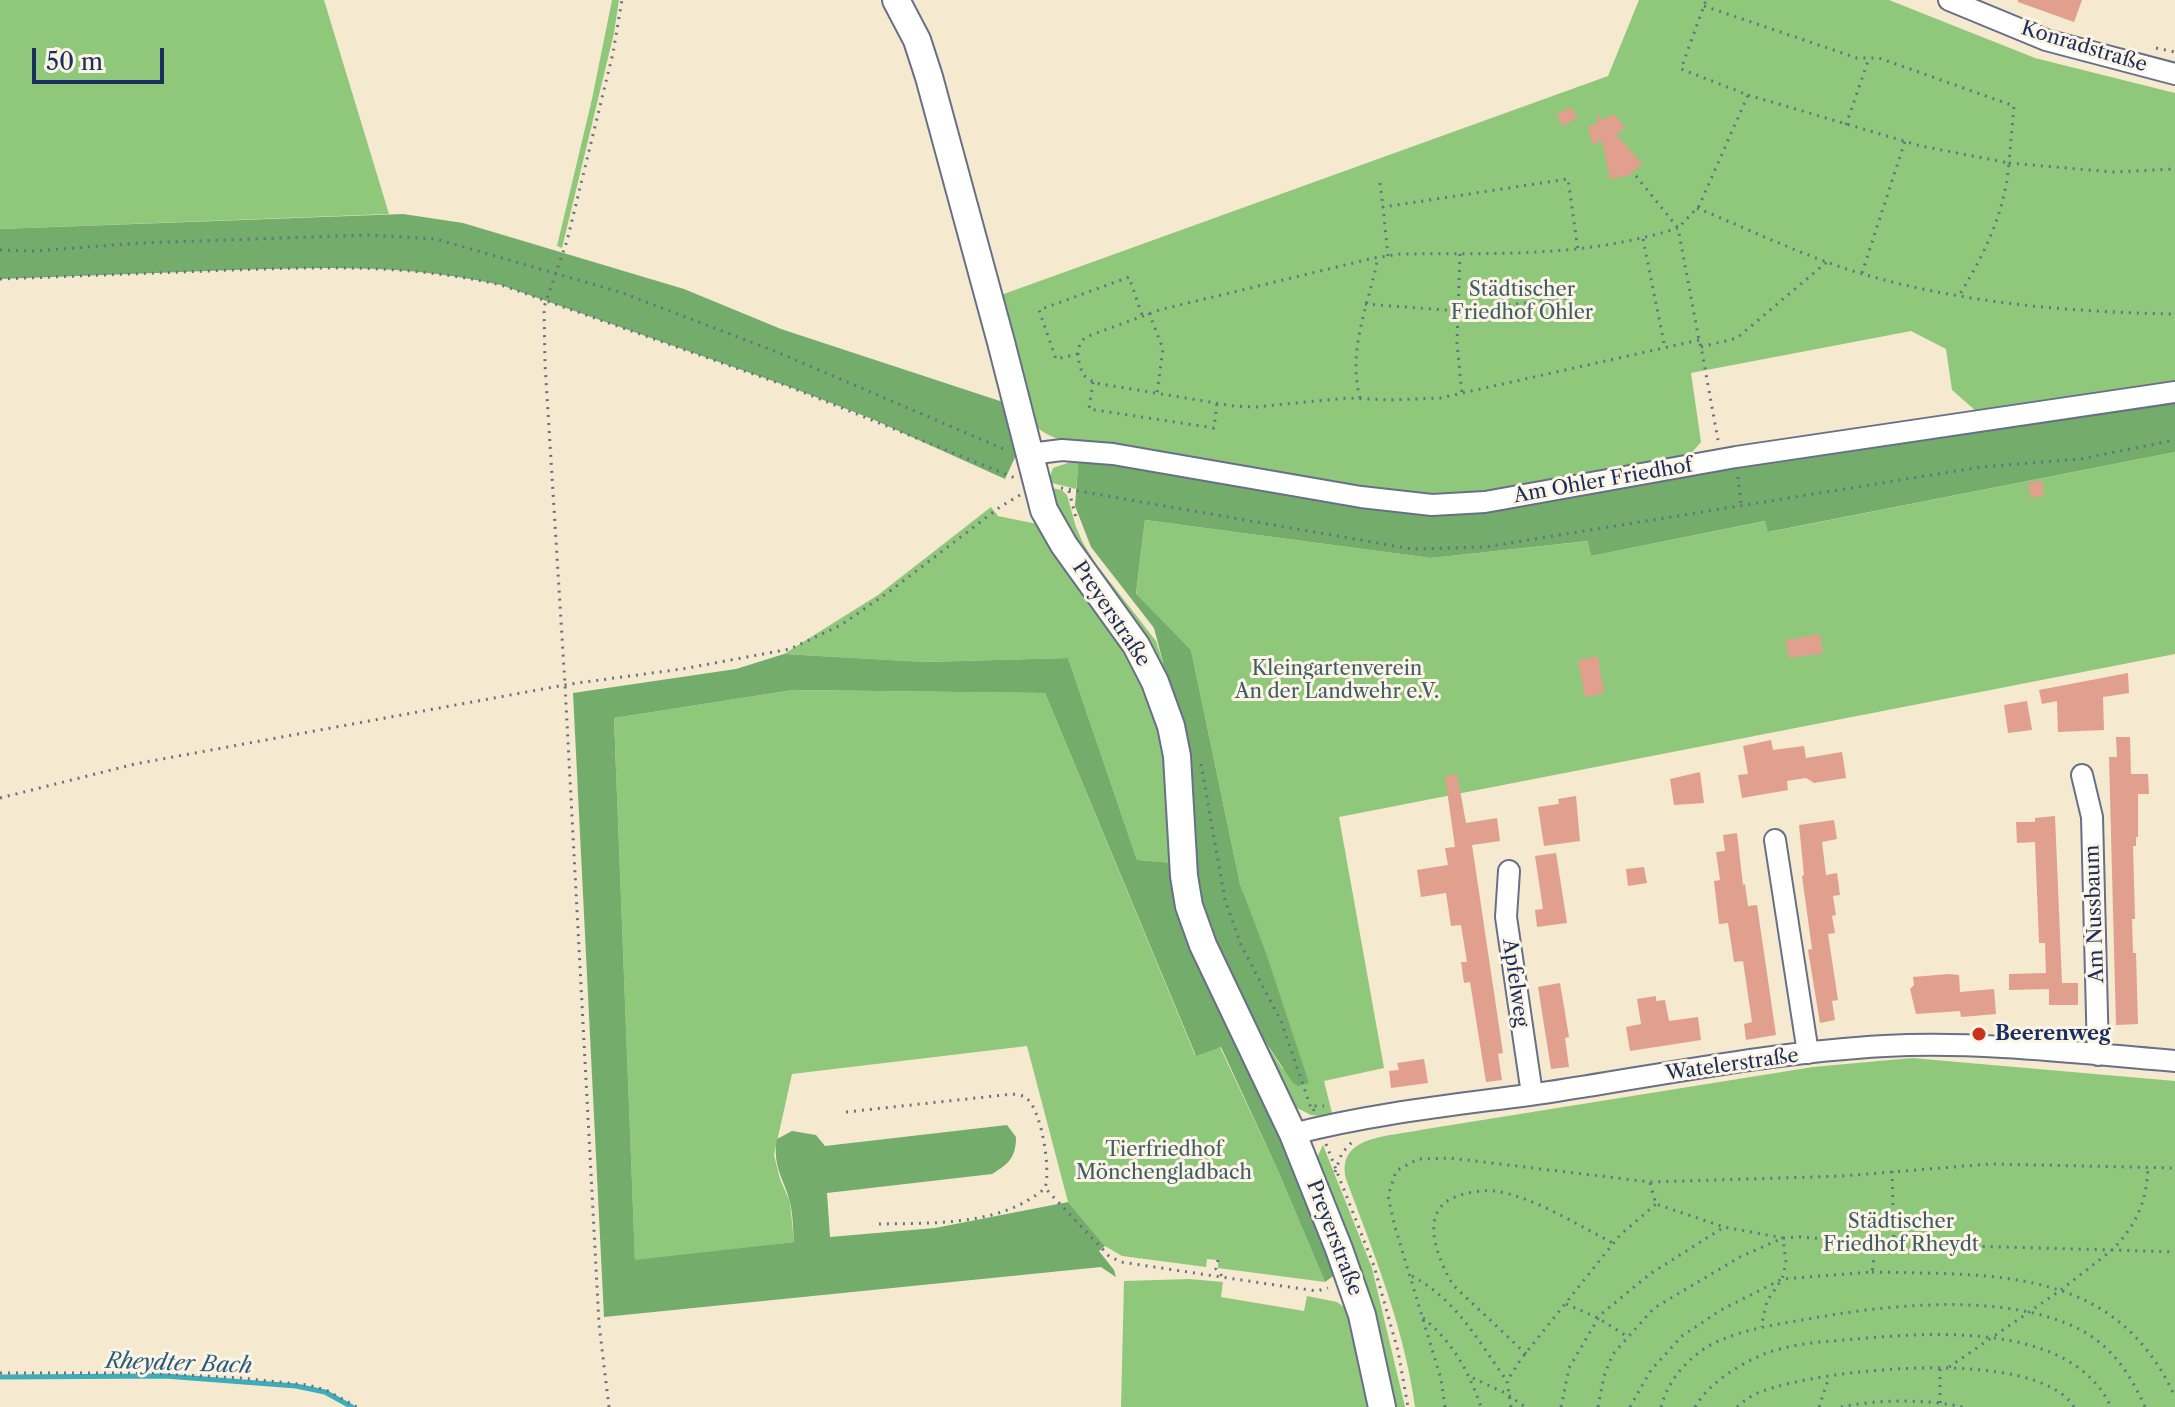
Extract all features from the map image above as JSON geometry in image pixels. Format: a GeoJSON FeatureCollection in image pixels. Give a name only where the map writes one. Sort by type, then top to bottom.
{"type":"FeatureCollection","features":[{"type":"Feature","properties":{"kind":"main road","name":"Preyerstraße"},"geometry":{"type":"LineString","coordinates":[[896,0],[917,40],[929,77],[1044,510],[1053,528],[1136,645],[1155,682],[1171,726],[1177,756],[1183,865],[1189,906],[1203,945],[1293,1134],[1352,1282],[1382,1407]]}},
{"type":"Feature","properties":{"kind":"street","name":"Konradstraße"},"geometry":{"type":"LineString","coordinates":[[1949,0],[2046,40],[2175,74]]}},
{"type":"Feature","properties":{"kind":"street","name":"Am Ohler Friedhof"},"geometry":{"type":"LineString","coordinates":[[1030,454],[1062,450],[1113,454],[1361,497],[1432,505],[1485,502],[1729,458],[2175,392]]}},
{"type":"Feature","properties":{"kind":"street","name":"Am Nussbaum"},"geometry":{"type":"LineString","coordinates":[[2082,775],[2092,817],[2098,1055]]}},
{"type":"Feature","properties":{"kind":"street"},"geometry":{"type":"LineString","coordinates":[[1775,840],[1808,1053]]}},
{"type":"Feature","properties":{"kind":"street","name":"Apfelweg"},"geometry":{"type":"LineString","coordinates":[[1509,871],[1506,917],[1532,1094]]}},
{"type":"Feature","properties":{"kind":"street","name":"Watelerstraße"},"geometry":{"type":"LineString","coordinates":[[1293,1134],[1387,1116],[1808,1053],[1948,1046],[2175,1061]]}},
{"type":"Feature","properties":{"kind":"path"},"geometry":{"type":"LineString","coordinates":[[609,1407],[599,1324],[544,307],[567,241],[622,0]]}},
{"type":"Feature","properties":{"kind":"path"},"geometry":{"type":"LineString","coordinates":[[1706,0],[1681,69],[1748,95],[1958,155],[2113,172],[2175,169]]}},
{"type":"Feature","properties":{"kind":"path"},"geometry":{"type":"LineString","coordinates":[[1704,6],[1857,58],[1891,62],[2014,106],[2007,187],[1998,218],[1960,294]]}},
{"type":"Feature","properties":{"kind":"path"},"geometry":{"type":"LineString","coordinates":[[1846,125],[1869,58]]}},
{"type":"Feature","properties":{"kind":"path"},"geometry":{"type":"LineString","coordinates":[[1699,340],[1440,398],[1360,398],[1255,407],[1093,382],[1083,375],[1078,354],[1081,341],[1086,337],[1142,315],[1378,257],[1578,250],[1643,239],[1678,228],[1697,208],[1748,95]]}},
{"type":"Feature","properties":{"kind":"path"},"geometry":{"type":"LineString","coordinates":[[1862,273],[1905,141]]}},
{"type":"Feature","properties":{"kind":"path"},"geometry":{"type":"LineString","coordinates":[[1636,176],[1678,228],[1699,340],[1741,506]]}},
{"type":"Feature","properties":{"kind":"path"},"geometry":{"type":"LineString","coordinates":[[1383,207],[1568,179],[1578,250]]}},
{"type":"Feature","properties":{"kind":"path"},"geometry":{"type":"LineString","coordinates":[[1380,183],[1388,256]]}},
{"type":"Feature","properties":{"kind":"path"},"geometry":{"type":"LineString","coordinates":[[1697,208],[1862,273],[1960,294],[2062,310],[2175,314]]}},
{"type":"Feature","properties":{"kind":"path"},"geometry":{"type":"LineString","coordinates":[[0,250],[368,235],[436,239],[620,292],[777,352],[1011,452],[1030,454]]}},
{"type":"Feature","properties":{"kind":"path"},"geometry":{"type":"LineString","coordinates":[[1643,239],[1665,348]]}},
{"type":"Feature","properties":{"kind":"path"},"geometry":{"type":"LineString","coordinates":[[1460,253],[1457,343],[1462,394]]}},
{"type":"Feature","properties":{"kind":"path"},"geometry":{"type":"LineString","coordinates":[[1360,398],[1355,364],[1357,344],[1378,257]]}},
{"type":"Feature","properties":{"kind":"path"},"geometry":{"type":"LineString","coordinates":[[1701,347],[1737,338],[1828,261]]}},
{"type":"Feature","properties":{"kind":"path"},"geometry":{"type":"LineString","coordinates":[[0,279],[318,266],[392,268],[462,276],[501,285],[800,391],[999,473],[1037,485]]}},
{"type":"Feature","properties":{"kind":"path"},"geometry":{"type":"LineString","coordinates":[[1078,354],[1056,359],[1039,310],[1129,277],[1142,315]]}},
{"type":"Feature","properties":{"kind":"path"},"geometry":{"type":"LineString","coordinates":[[1365,304],[1459,311],[1567,298]]}},
{"type":"Feature","properties":{"kind":"path"},"geometry":{"type":"LineString","coordinates":[[1149,313],[1163,349],[1157,393]]}},
{"type":"Feature","properties":{"kind":"path"},"geometry":{"type":"LineString","coordinates":[[1093,382],[1089,409],[1214,428],[1217,403]]}},
{"type":"Feature","properties":{"kind":"path"},"geometry":{"type":"LineString","coordinates":[[0,798],[135,764],[565,685],[736,661],[790,649],[841,625],[1000,507],[1037,485],[1412,549],[1485,547],[1981,467],[2080,459],[2175,440]]}},
{"type":"Feature","properties":{"kind":"path"},"geometry":{"type":"LineString","coordinates":[[846,1112],[1013,1094],[1026,1097],[1033,1107],[1047,1155],[1045,1188],[1023,1204],[984,1215],[939,1223],[879,1224]]}},
{"type":"Feature","properties":{"kind":"path"},"geometry":{"type":"LineString","coordinates":[[1335,1172],[1342,1153],[1357,1139]]}},
{"type":"Feature","properties":{"kind":"path"},"geometry":{"type":"LineString","coordinates":[[1445,1407],[1441,1379],[1388,1196],[1396,1171],[1418,1159],[1450,1158],[1650,1182],[1842,1176],[1990,1164],[2175,1168]]}},
{"type":"Feature","properties":{"kind":"path"},"geometry":{"type":"LineString","coordinates":[[1948,1367],[2061,1290],[2126,1236],[2137,1218],[2147,1188],[2148,1167]]}},
{"type":"Feature","properties":{"kind":"path"},"geometry":{"type":"LineString","coordinates":[[1892,1171],[1894,1244]]}},
{"type":"Feature","properties":{"kind":"path"},"geometry":{"type":"LineString","coordinates":[[1650,1182],[1656,1204]]}},
{"type":"Feature","properties":{"kind":"path"},"geometry":{"type":"LineString","coordinates":[[1045,1188],[1098,1247],[1121,1262],[1317,1291],[1352,1282]]}},
{"type":"Feature","properties":{"kind":"path"},"geometry":{"type":"LineString","coordinates":[[1526,1354],[1453,1285],[1438,1255],[1434,1215],[1439,1206],[1464,1194],[1495,1191],[1526,1200],[1613,1243]]}},
{"type":"Feature","properties":{"kind":"path"},"geometry":{"type":"LineString","coordinates":[[1656,1204],[1724,1227],[1783,1238],[2175,1252]]}},
{"type":"Feature","properties":{"kind":"path"},"geometry":{"type":"LineString","coordinates":[[1511,1407],[1507,1381],[1526,1354],[1613,1243],[1656,1204]]}},
{"type":"Feature","properties":{"kind":"path"},"geometry":{"type":"LineString","coordinates":[[1561,1407],[1569,1368],[1598,1318],[1650,1274],[1724,1227]]}},
{"type":"Feature","properties":{"kind":"path"},"geometry":{"type":"LineString","coordinates":[[1761,1327],[1767,1301],[1782,1279],[1786,1263],[1783,1238]]}},
{"type":"Feature","properties":{"kind":"path"},"geometry":{"type":"LineString","coordinates":[[1598,1407],[1604,1376],[1613,1354],[1654,1308],[1740,1257],[1783,1238]]}},
{"type":"Feature","properties":{"kind":"path"},"geometry":{"type":"LineString","coordinates":[[1872,1272],[1876,1243]]}},
{"type":"Feature","properties":{"kind":"path"},"geometry":{"type":"LineString","coordinates":[[1218,1260],[1216,1269],[1222,1276]]}},
{"type":"Feature","properties":{"kind":"path"},"geometry":{"type":"LineString","coordinates":[[1630,1407],[1651,1370],[1682,1336],[1721,1310],[1782,1279],[1872,1272],[2005,1279],[2061,1290],[2085,1299],[2115,1316],[2132,1331],[2149,1350],[2175,1397]]}},
{"type":"Feature","properties":{"kind":"path"},"geometry":{"type":"LineString","coordinates":[[1411,1275],[1450,1302],[1507,1381]]}},
{"type":"Feature","properties":{"kind":"path"},"geometry":{"type":"LineString","coordinates":[[1566,1304],[1598,1318],[1628,1337]]}},
{"type":"Feature","properties":{"kind":"path"},"geometry":{"type":"LineString","coordinates":[[1661,1407],[1670,1384],[1684,1365],[1713,1344],[1761,1327],[1855,1310],[1909,1305],[1963,1305],[2029,1313],[2061,1321],[2107,1347],[2135,1385],[2145,1407]]}},
{"type":"Feature","properties":{"kind":"path"},"geometry":{"type":"LineString","coordinates":[[1423,1318],[1451,1345],[1471,1377],[1481,1407]]}},
{"type":"Feature","properties":{"kind":"path"},"geometry":{"type":"LineString","coordinates":[[1695,1407],[1712,1385],[1755,1358],[1785,1348],[1907,1334],[1993,1338],[2038,1348],[2071,1363],[2096,1382],[2111,1407]]}},
{"type":"Feature","properties":{"kind":"path"},"geometry":{"type":"LineString","coordinates":[[1737,1407],[1761,1391],[1795,1382],[1882,1369],[1948,1367],[1984,1369],[2049,1386],[2074,1407]]}},
{"type":"Feature","properties":{"kind":"path"},"geometry":{"type":"LineString","coordinates":[[1940,1368],[1940,1403]]}},
{"type":"Feature","properties":{"kind":"path"},"geometry":{"type":"LineString","coordinates":[[0,1373],[148,1373],[240,1378],[308,1385],[326,1390],[357,1407]]}},
{"type":"Feature","properties":{"kind":"path"},"geometry":{"type":"LineString","coordinates":[[1471,1377],[1507,1394],[1525,1407]]}},
{"type":"Feature","properties":{"kind":"path"},"geometry":{"type":"LineString","coordinates":[[1819,1407],[1829,1377]]}},
{"type":"Feature","properties":{"kind":"path"},"geometry":{"type":"LineString","coordinates":[[1841,1407],[1940,1403],[1963,1407]]}},
{"type":"Feature","properties":{"kind":"green space"},"geometry":{"type":"Polygon","coordinates":[[[0,0],[324,0],[389,214],[0,229],[0,0]]]}},
{"type":"Feature","properties":{"kind":"green space"},"geometry":{"type":"Polygon","coordinates":[[[612,0],[619,0],[614,33],[562,248],[557,246],[612,0]]]}},
{"type":"Feature","properties":{"kind":"green space","name":"Städtischer Friedhof Ohler"},"geometry":{"type":"Polygon","coordinates":[[[1639,0],[1889,0],[2035,58],[2175,93],[2175,384],[1976,411],[1952,390],[1946,349],[1911,331],[1691,373],[1701,442],[1688,457],[1460,495],[1415,497],[1061,440],[1034,425],[1001,295],[1608,76],[1639,0]]]}},
{"type":"Feature","properties":{"kind":"green space"},"geometry":{"type":"Polygon","coordinates":[[[403,214],[463,223],[684,289],[781,329],[1009,404],[1017,453],[1005,479],[872,419],[790,387],[501,285],[467,278],[400,270],[335,268],[0,279],[0,229],[403,214]]]}},
{"type":"Feature","properties":{"kind":"green space"},"geometry":{"type":"Polygon","coordinates":[[[2175,384],[2175,452],[1768,532],[1765,521],[1591,556],[1588,541],[1431,558],[1145,520],[1136,594],[1191,650],[1240,884],[1309,1083],[1298,1086],[1293,1083],[1242,1007],[1202,922],[1162,679],[1163,662],[1154,628],[1091,547],[1075,506],[1080,441],[1415,497],[1459,495],[1762,443],[2175,384]]]}},
{"type":"Feature","properties":{"kind":"green space","name":"Kleingartenverein An der Landwehr e.V."},"geometry":{"type":"Polygon","coordinates":[[[2175,452],[2175,654],[1339,817],[1384,1068],[1324,1081],[1333,1117],[1311,1115],[1293,1106],[1242,1007],[1282,1068],[1308,1083],[1240,884],[1191,650],[1136,596],[1145,520],[1431,558],[1589,541],[1591,556],[1766,521],[1769,532],[2175,452]]]}},
{"type":"Feature","properties":{"kind":"green space"},"geometry":{"type":"Polygon","coordinates":[[[1079,459],[1076,489],[1048,482],[1053,468],[1079,459]]]}},
{"type":"Feature","properties":{"kind":"green space"},"geometry":{"type":"Polygon","coordinates":[[[1051,488],[1062,490],[1067,495],[1083,543],[1156,641],[1163,662],[1162,679],[1062,529],[1051,488]]]}},
{"type":"Feature","properties":{"kind":"green space"},"geometry":{"type":"Polygon","coordinates":[[[991,507],[998,516],[1042,525],[1133,662],[1147,692],[1166,754],[1174,863],[1137,860],[1068,658],[925,662],[784,654],[878,595],[991,507]]]}},
{"type":"Feature","properties":{"kind":"green space"},"geometry":{"type":"Polygon","coordinates":[[[784,654],[925,662],[1068,658],[1137,860],[1174,863],[1336,1274],[1325,1282],[1221,1047],[1196,1056],[1045,693],[793,690],[614,718],[635,1260],[794,1242],[791,1207],[777,1165],[776,1149],[777,1139],[792,1131],[816,1135],[825,1146],[1007,1125],[1016,1137],[1015,1150],[1007,1163],[992,1174],[827,1193],[830,1237],[935,1228],[1068,1202],[1105,1246],[1099,1251],[1116,1277],[1101,1267],[604,1317],[573,693],[736,669],[784,654]]]}},
{"type":"Feature","properties":{"kind":"green space","name":"Tierfriedhof Mönchengladbach"},"geometry":{"type":"Polygon","coordinates":[[[793,690],[1045,693],[1195,1055],[1220,1047],[1279,1173],[1325,1282],[1218,1268],[1218,1260],[1207,1259],[1206,1267],[1122,1256],[1105,1246],[1068,1202],[1027,1046],[792,1074],[774,1155],[790,1202],[794,1242],[635,1261],[614,718],[793,690]]]}},
{"type":"Feature","properties":{"kind":"green space","name":"Städtischer Friedhof Rheydt"},"geometry":{"type":"Polygon","coordinates":[[[1912,1058],[2175,1081],[2175,1407],[1415,1407],[1396,1319],[1346,1179],[1345,1165],[1349,1154],[1357,1146],[1394,1134],[1813,1067],[1912,1058]]]}},
{"type":"Feature","properties":{"kind":"green space"},"geometry":{"type":"Polygon","coordinates":[[[1323,1145],[1372,1268],[1405,1407],[1391,1407],[1315,1162],[1323,1145]]]}},
{"type":"Feature","properties":{"kind":"green space"},"geometry":{"type":"Polygon","coordinates":[[[1189,1279],[1223,1282],[1221,1297],[1304,1311],[1307,1296],[1337,1302],[1349,1311],[1371,1407],[1121,1407],[1124,1281],[1189,1279]]]}},
{"type":"Feature","properties":{"kind":"building"},"geometry":{"type":"Polygon","coordinates":[[[2018,0],[2082,0],[2074,22],[2018,0]]]}},
{"type":"Feature","properties":{"kind":"building"},"geometry":{"type":"Polygon","coordinates":[[[1571,107],[1577,118],[1563,126],[1556,114],[1571,107]]]}},
{"type":"Feature","properties":{"kind":"building"},"geometry":{"type":"Polygon","coordinates":[[[1596,112],[1603,120],[1614,114],[1625,128],[1616,134],[1642,164],[1628,176],[1610,179],[1602,141],[1592,144],[1588,127],[1598,122],[1596,112]]]}},
{"type":"Feature","properties":{"kind":"building"},"geometry":{"type":"Polygon","coordinates":[[[2042,481],[2044,495],[2031,498],[2028,483],[2042,481]]]}},
{"type":"Feature","properties":{"kind":"building"},"geometry":{"type":"Polygon","coordinates":[[[1820,634],[1823,653],[1789,658],[1786,640],[1820,634]]]}},
{"type":"Feature","properties":{"kind":"building"},"geometry":{"type":"Polygon","coordinates":[[[1598,656],[1604,693],[1585,697],[1578,660],[1598,656]]]}},
{"type":"Feature","properties":{"kind":"building"},"geometry":{"type":"Polygon","coordinates":[[[2128,673],[2129,693],[2103,697],[2104,730],[2058,732],[2057,701],[2042,704],[2039,690],[2128,673]]]}},
{"type":"Feature","properties":{"kind":"building"},"geometry":{"type":"Polygon","coordinates":[[[2027,701],[2032,730],[2008,733],[2004,705],[2027,701]]]}},
{"type":"Feature","properties":{"kind":"building"},"geometry":{"type":"Polygon","coordinates":[[[2116,737],[2130,737],[2131,774],[2148,774],[2149,794],[2138,794],[2138,837],[2136,846],[2133,846],[2135,919],[2132,919],[2138,1024],[2116,1025],[2109,757],[2117,757],[2116,737]]]}},
{"type":"Feature","properties":{"kind":"building"},"geometry":{"type":"Polygon","coordinates":[[[1771,740],[1773,750],[1804,746],[1806,758],[1842,752],[1846,778],[1814,783],[1806,778],[1787,781],[1788,790],[1742,798],[1738,775],[1748,774],[1743,746],[1771,740]]]}},
{"type":"Feature","properties":{"kind":"building"},"geometry":{"type":"Polygon","coordinates":[[[1700,772],[1704,803],[1674,805],[1670,779],[1700,772]]]}},
{"type":"Feature","properties":{"kind":"building"},"geometry":{"type":"Polygon","coordinates":[[[1457,774],[1466,823],[1497,818],[1500,841],[1472,845],[1503,1053],[1498,1054],[1502,1080],[1486,1082],[1470,982],[1464,983],[1461,962],[1467,962],[1461,925],[1451,926],[1446,893],[1421,897],[1417,870],[1448,865],[1445,848],[1455,847],[1445,776],[1457,774]]]}},
{"type":"Feature","properties":{"kind":"building"},"geometry":{"type":"Polygon","coordinates":[[[1576,796],[1580,841],[1544,846],[1538,807],[1559,804],[1558,799],[1576,796]]]}},
{"type":"Feature","properties":{"kind":"building"},"geometry":{"type":"Polygon","coordinates":[[[2055,816],[2062,983],[2078,983],[2078,1005],[2049,1005],[2049,989],[2009,990],[2009,974],[2046,973],[2045,943],[2039,943],[2035,842],[2017,843],[2016,822],[2035,822],[2035,818],[2055,816]]]}},
{"type":"Feature","properties":{"kind":"building"},"geometry":{"type":"Polygon","coordinates":[[[1834,820],[1837,839],[1822,842],[1826,875],[1837,873],[1840,895],[1833,896],[1835,933],[1828,934],[1838,1000],[1832,1001],[1835,1020],[1820,1023],[1808,950],[1812,949],[1799,825],[1834,820]]]}},
{"type":"Feature","properties":{"kind":"building"},"geometry":{"type":"Polygon","coordinates":[[[1737,833],[1748,906],[1757,905],[1776,1035],[1746,1040],[1744,1024],[1752,1022],[1743,961],[1734,962],[1728,923],[1719,924],[1714,881],[1720,880],[1716,852],[1725,851],[1723,835],[1737,833]]]}},
{"type":"Feature","properties":{"kind":"building"},"geometry":{"type":"Polygon","coordinates":[[[1556,853],[1567,923],[1537,927],[1535,910],[1543,909],[1535,856],[1556,853]]]}},
{"type":"Feature","properties":{"kind":"building"},"geometry":{"type":"Polygon","coordinates":[[[1644,867],[1647,883],[1628,886],[1626,869],[1644,867]]]}},
{"type":"Feature","properties":{"kind":"building"},"geometry":{"type":"Polygon","coordinates":[[[1959,975],[1960,992],[1994,989],[1996,1014],[1961,1017],[1960,1011],[1916,1014],[1910,989],[1914,985],[1913,977],[1959,975]]]}},
{"type":"Feature","properties":{"kind":"building"},"geometry":{"type":"Polygon","coordinates":[[[1560,983],[1569,1037],[1565,1038],[1569,1067],[1551,1069],[1538,987],[1560,983]]]}},
{"type":"Feature","properties":{"kind":"building"},"geometry":{"type":"Polygon","coordinates":[[[1656,996],[1656,1001],[1665,1000],[1669,1021],[1698,1017],[1701,1040],[1630,1051],[1626,1027],[1641,1024],[1637,999],[1656,996]]]}},
{"type":"Feature","properties":{"kind":"building"},"geometry":{"type":"Polygon","coordinates":[[[1424,1059],[1428,1083],[1391,1088],[1389,1071],[1399,1070],[1397,1063],[1424,1059]]]}},
{"type":"Feature","properties":{"kind":"waterway","name":"Rheydter Bach"},"geometry":{"type":"LineString","coordinates":[[0,1377],[165,1376],[296,1386],[325,1392],[352,1407]]}},
{"type":"Feature","properties":{"kind":"place","name":"Beerenweg"},"geometry":{"type":"Point","coordinates":[1979,1034]}}]}
